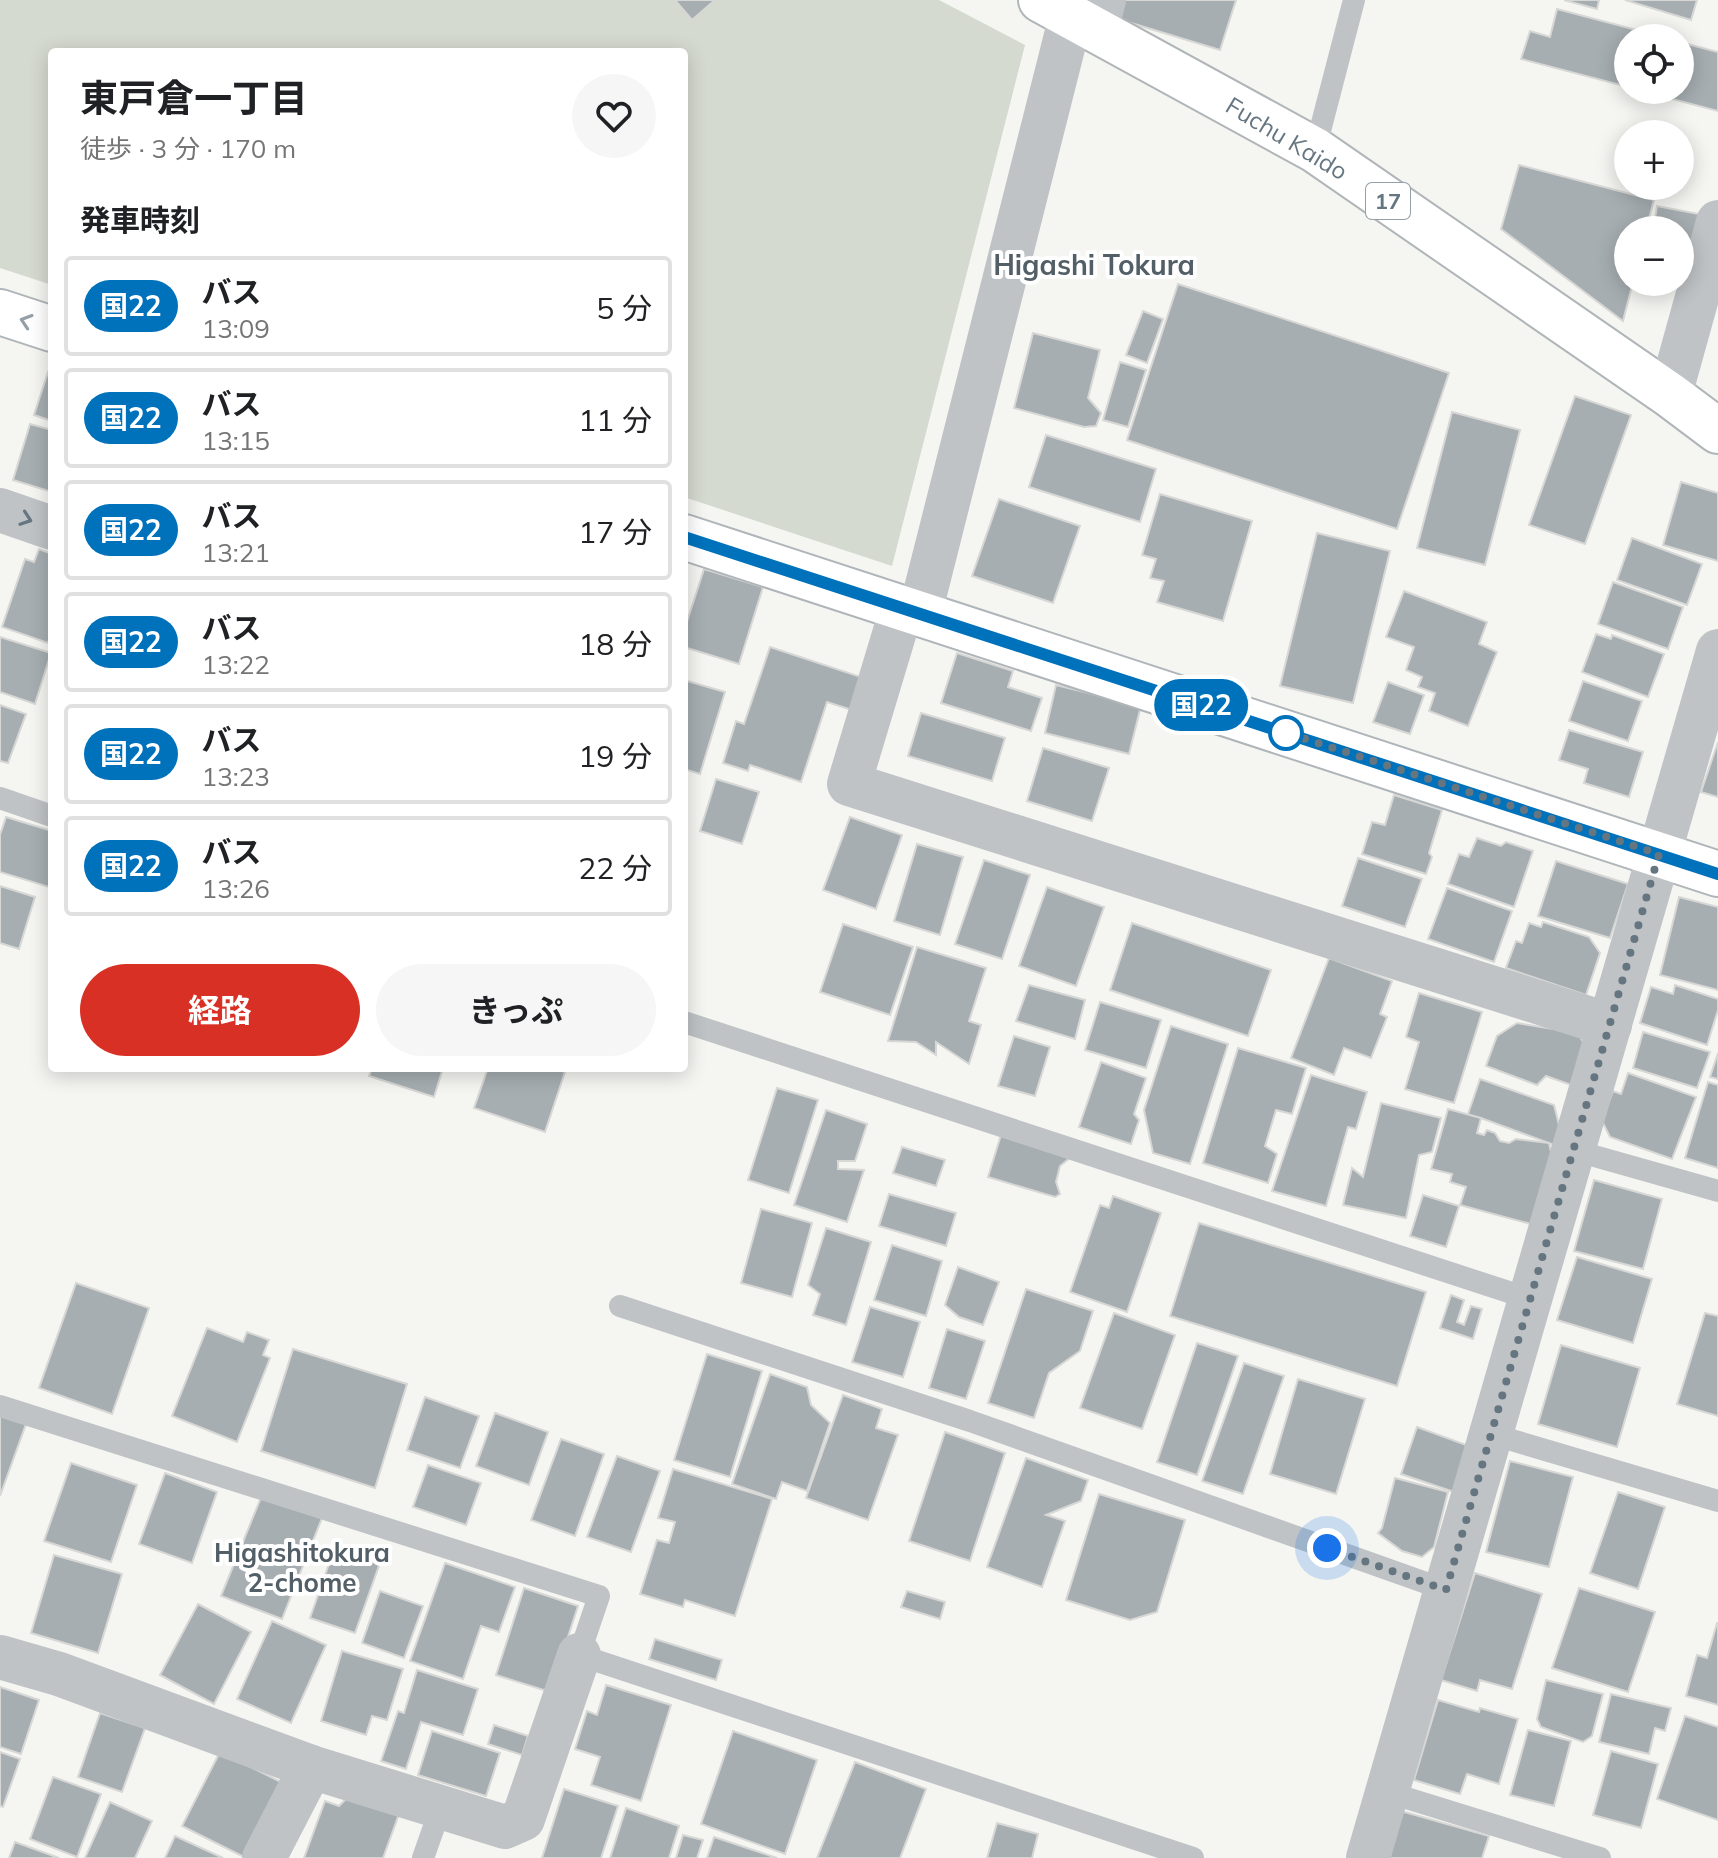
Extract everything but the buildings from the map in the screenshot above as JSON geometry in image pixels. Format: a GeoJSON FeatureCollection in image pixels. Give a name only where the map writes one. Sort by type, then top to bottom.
{"type":"FeatureCollection","features":[{"type":"Feature","properties":{"kind":"street","name":"Fuchu Kaido"},"geometry":{"type":"LineString","coordinates":[[1078,12],[1315,150],[1718,431]]}},
{"type":"Feature","properties":{"kind":"street"},"geometry":{"type":"LineString","coordinates":[[1078,12],[911,610],[849,784],[1610,1025]]}},
{"type":"Feature","properties":{"kind":"street"},"geometry":{"type":"LineString","coordinates":[[1670,395],[1718,222]]}},
{"type":"Feature","properties":{"kind":"street"},"geometry":{"type":"LineString","coordinates":[[0,312],[48,328]]}},
{"type":"Feature","properties":{"kind":"street"},"geometry":{"type":"LineString","coordinates":[[0,510],[48,527]]}},
{"type":"Feature","properties":{"kind":"street"},"geometry":{"type":"LineString","coordinates":[[688,538],[1718,874]]}},
{"type":"Feature","properties":{"kind":"street"},"geometry":{"type":"LineString","coordinates":[[1368,1858],[1718,651]]}},
{"type":"Feature","properties":{"kind":"street"},"geometry":{"type":"LineString","coordinates":[[0,1657],[59,1674],[311,1767],[505,1827],[523,1819],[579,1655]]}},
{"type":"Feature","properties":{"kind":"street"},"geometry":{"type":"LineString","coordinates":[[264,1858],[311,1767]]}},
{"type":"Feature","properties":{"kind":"lane"},"geometry":{"type":"LineString","coordinates":[[1315,150],[1354,0]]}},
{"type":"Feature","properties":{"kind":"lane"},"geometry":{"type":"LineString","coordinates":[[0,798],[48,815]]}},
{"type":"Feature","properties":{"kind":"lane"},"geometry":{"type":"LineString","coordinates":[[688,1023],[1530,1299]]}},
{"type":"Feature","properties":{"kind":"lane"},"geometry":{"type":"LineString","coordinates":[[1573,1150],[1718,1191]]}},
{"type":"Feature","properties":{"kind":"lane"},"geometry":{"type":"LineString","coordinates":[[620,1306],[970,1421],[1446,1590]]}},
{"type":"Feature","properties":{"kind":"lane"},"geometry":{"type":"LineString","coordinates":[[0,1406],[599,1596],[579,1655],[1193,1858]]}},
{"type":"Feature","properties":{"kind":"lane"},"geometry":{"type":"LineString","coordinates":[[1491,1434],[1718,1501]]}},
{"type":"Feature","properties":{"kind":"lane"},"geometry":{"type":"LineString","coordinates":[[1387,1792],[1600,1858]]}},
{"type":"Feature","properties":{"kind":"lane"},"geometry":{"type":"LineString","coordinates":[[423,1858],[441,1807]]}},
{"type":"Feature","properties":{"kind":"shaded area"},"geometry":{"type":"Polygon","coordinates":[[[0,0],[939,0],[1025,45],[892,566],[688,498],[688,48],[48,48],[48,284],[0,268],[0,0]]]}},
{"type":"Feature","properties":{"kind":"bus line","name":"国22"},"geometry":{"type":"LineString","coordinates":[[688,538],[1718,874]]}},
{"type":"Feature","properties":{"kind":"district","name":"Higashi Tokura"},"geometry":{"type":"Point","coordinates":[1094,264]}},
{"type":"Feature","properties":{"kind":"district","name":"Higashitokura 2-chome"},"geometry":{"type":"Point","coordinates":[302,1567]}},
{"type":"Feature","properties":{"kind":"route"},"geometry":{"type":"LineString","coordinates":[[1286,733],[1275,729],[1659,854],[1446,1590],[1327,1548]]}}]}
